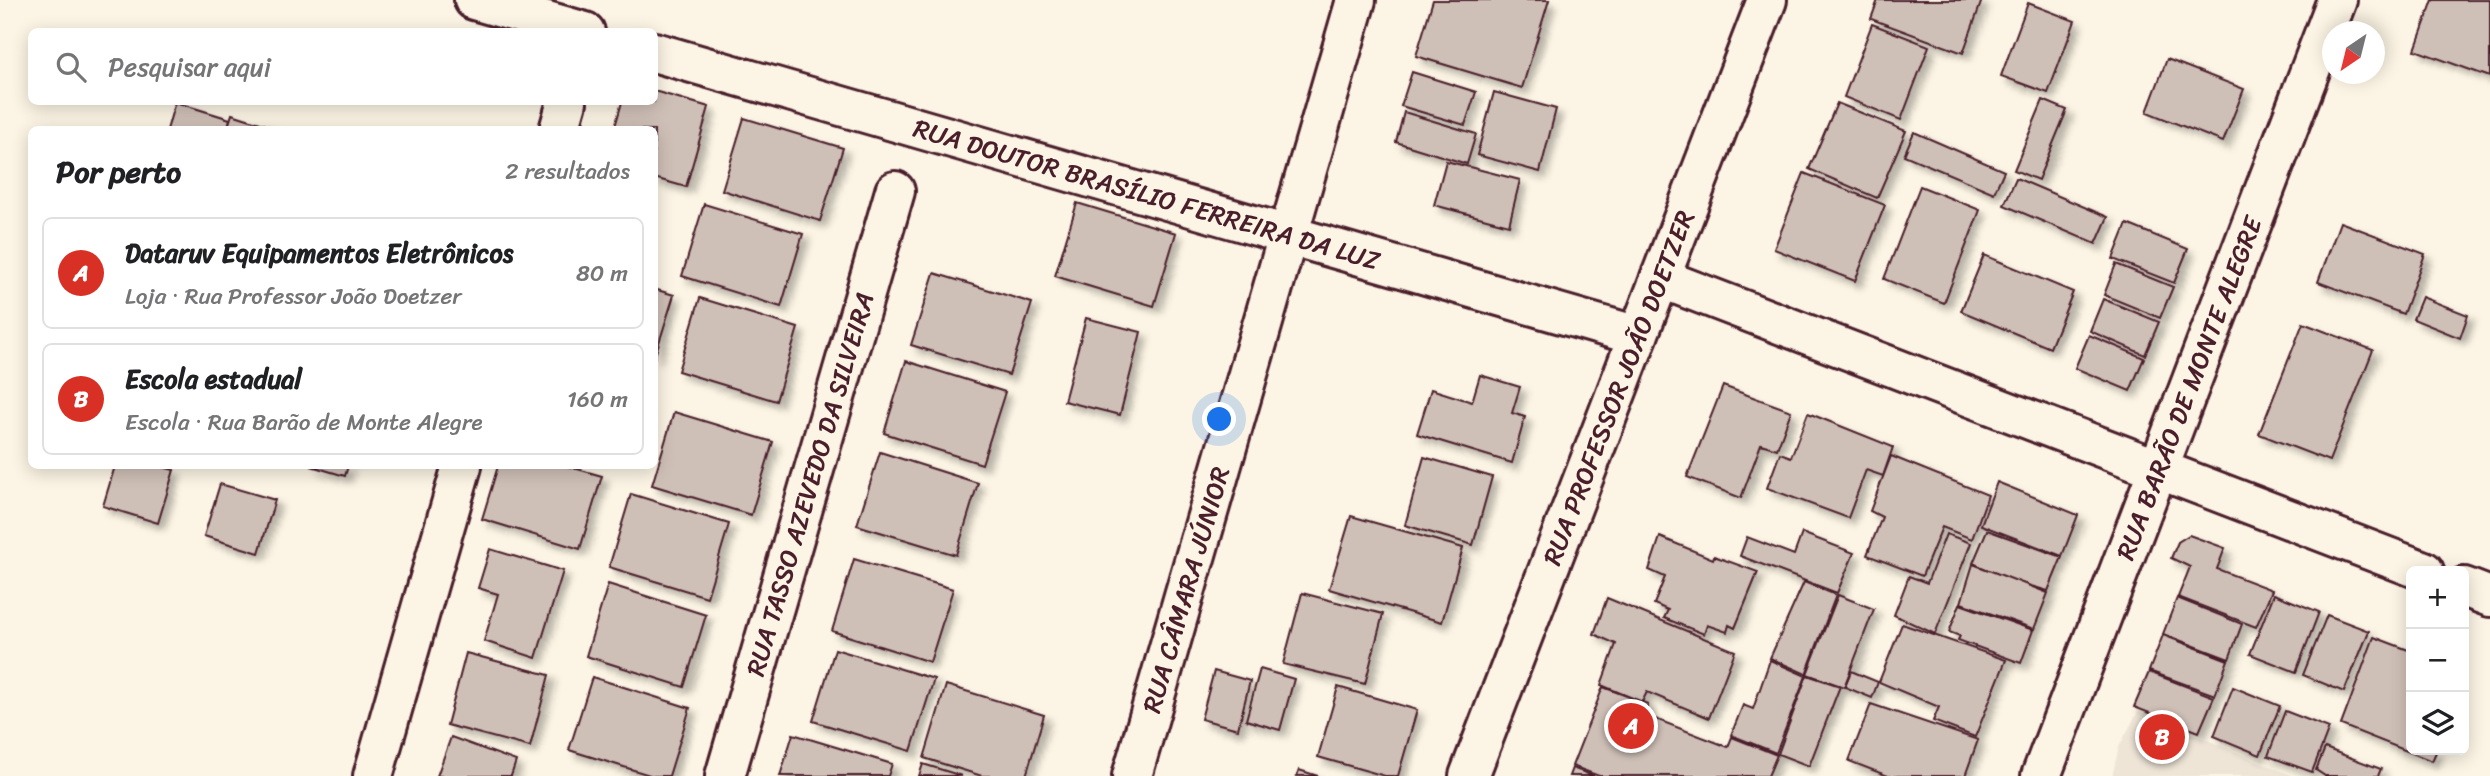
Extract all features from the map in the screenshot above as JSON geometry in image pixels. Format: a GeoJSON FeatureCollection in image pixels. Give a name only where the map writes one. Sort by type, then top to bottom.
{"type":"FeatureCollection","features":[{"type":"Feature","properties":{"kind":"street"},"geometry":{"type":"LineString","coordinates":[[474,0],[572,28]]}},
{"type":"Feature","properties":{"kind":"street"},"geometry":{"type":"LineString","coordinates":[[587,28],[596,0]]}},
{"type":"Feature","properties":{"kind":"street","name":"RUA CÂMARA JÚNIOR"},"geometry":{"type":"LineString","coordinates":[[1132,776],[1356,0]]}},
{"type":"Feature","properties":{"kind":"street","name":"RUA PROFESSOR JOÃO DOETZER"},"geometry":{"type":"LineString","coordinates":[[1469,776],[1767,0]]}},
{"type":"Feature","properties":{"kind":"street","name":"RUA BARÃO DE MONTE ALEGRE"},"geometry":{"type":"LineString","coordinates":[[2041,776],[2337,0]]}},
{"type":"Feature","properties":{"kind":"street","name":"RUA DOUTOR BRASÍLIO FERREIRA DA LUZ"},"geometry":{"type":"LineString","coordinates":[[658,53],[1638,337]]}},
{"type":"Feature","properties":{"kind":"street"},"geometry":{"type":"LineString","coordinates":[[560,126],[566,105]]}},
{"type":"Feature","properties":{"kind":"street","name":"RUA TASSO AZEVEDO DA SILVEIRA"},"geometry":{"type":"LineString","coordinates":[[725,776],[895,191]]}},
{"type":"Feature","properties":{"kind":"street"},"geometry":{"type":"LineString","coordinates":[[1660,278],[2411,566]]}},
{"type":"Feature","properties":{"kind":"street"},"geometry":{"type":"LineString","coordinates":[[373,776],[462,469]]}},
{"type":"Feature","properties":{"kind":"street"},"geometry":{"type":"LineString","coordinates":[[2469,589],[2490,597]]}},
{"type":"Feature","properties":{"kind":"shaded area"},"geometry":{"type":"Polygon","coordinates":[[[2138,711],[2291,776],[2112,776],[2119,747],[2138,711]]]}},
{"type":"Feature","properties":{"kind":"building"},"geometry":{"type":"Polygon","coordinates":[[[1433,0],[1549,0],[1522,88],[1416,56],[1433,0]]]}},
{"type":"Feature","properties":{"kind":"building"},"geometry":{"type":"Polygon","coordinates":[[[1878,0],[1982,0],[1963,53],[1871,19],[1878,0]]]}},
{"type":"Feature","properties":{"kind":"building"},"geometry":{"type":"Polygon","coordinates":[[[2433,0],[2490,0],[2490,77],[2415,50],[2433,0]]]}},
{"type":"Feature","properties":{"kind":"building"},"geometry":{"type":"Polygon","coordinates":[[[2028,3],[2075,21],[2048,93],[2001,76],[2028,3]]]}},
{"type":"Feature","properties":{"kind":"building"},"geometry":{"type":"Polygon","coordinates":[[[1872,24],[1929,46],[1901,120],[1844,97],[1872,24]]]}},
{"type":"Feature","properties":{"kind":"building"},"geometry":{"type":"Polygon","coordinates":[[[2167,59],[2244,89],[2223,142],[2147,112],[2167,59]]]}},
{"type":"Feature","properties":{"kind":"building"},"geometry":{"type":"Polygon","coordinates":[[[1412,72],[1476,92],[1465,125],[1401,106],[1412,72]]]}},
{"type":"Feature","properties":{"kind":"building"},"geometry":{"type":"Polygon","coordinates":[[[658,92],[709,107],[686,187],[658,179],[658,126],[615,126],[621,105],[658,105],[658,92]]]}},
{"type":"Feature","properties":{"kind":"building"},"geometry":{"type":"Polygon","coordinates":[[[1494,92],[1556,109],[1540,172],[1477,155],[1494,92]]]}},
{"type":"Feature","properties":{"kind":"building"},"geometry":{"type":"Polygon","coordinates":[[[2043,100],[2067,110],[2038,180],[2014,170],[2043,100]]]}},
{"type":"Feature","properties":{"kind":"building"},"geometry":{"type":"Polygon","coordinates":[[[1837,103],[1906,131],[1877,198],[1809,169],[1837,103]]]}},
{"type":"Feature","properties":{"kind":"building"},"geometry":{"type":"Polygon","coordinates":[[[174,105],[185,105],[230,119],[228,126],[168,126],[174,105]]]}},
{"type":"Feature","properties":{"kind":"building"},"geometry":{"type":"Polygon","coordinates":[[[1404,112],[1476,134],[1467,164],[1396,142],[1404,112]]]}},
{"type":"Feature","properties":{"kind":"building"},"geometry":{"type":"Polygon","coordinates":[[[232,114],[270,126],[228,126],[232,114]]]}},
{"type":"Feature","properties":{"kind":"building"},"geometry":{"type":"Polygon","coordinates":[[[744,118],[843,148],[820,221],[722,190],[744,118]]]}},
{"type":"Feature","properties":{"kind":"building"},"geometry":{"type":"Polygon","coordinates":[[[1914,132],[2004,171],[1994,193],[1904,155],[1914,132]]]}},
{"type":"Feature","properties":{"kind":"building"},"geometry":{"type":"Polygon","coordinates":[[[1446,161],[1520,180],[1509,225],[1434,205],[1446,161]]]}},
{"type":"Feature","properties":{"kind":"building"},"geometry":{"type":"Polygon","coordinates":[[[1804,173],[1885,205],[1855,281],[1774,249],[1804,173]]]}},
{"type":"Feature","properties":{"kind":"building"},"geometry":{"type":"Polygon","coordinates":[[[2016,178],[2108,217],[2096,244],[2004,205],[2016,178]]]}},
{"type":"Feature","properties":{"kind":"building"},"geometry":{"type":"Polygon","coordinates":[[[1920,186],[1980,210],[1944,303],[1884,279],[1920,186]]]}},
{"type":"Feature","properties":{"kind":"building"},"geometry":{"type":"Polygon","coordinates":[[[1077,203],[1176,233],[1154,306],[1055,276],[1077,203]]]}},
{"type":"Feature","properties":{"kind":"building"},"geometry":{"type":"Polygon","coordinates":[[[704,204],[803,234],[781,307],[682,276],[704,204]]]}},
{"type":"Feature","properties":{"kind":"building"},"geometry":{"type":"Polygon","coordinates":[[[2340,222],[2425,254],[2403,314],[2318,282],[2340,222]]]}},
{"type":"Feature","properties":{"kind":"building"},"geometry":{"type":"Polygon","coordinates":[[[2127,224],[2188,249],[2174,283],[2113,259],[2127,224]]]}},
{"type":"Feature","properties":{"kind":"building"},"geometry":{"type":"Polygon","coordinates":[[[1984,255],[2073,292],[2050,348],[1961,311],[1984,255]]]}},
{"type":"Feature","properties":{"kind":"building"},"geometry":{"type":"Polygon","coordinates":[[[2116,264],[2173,287],[2160,318],[2104,295],[2116,264]]]}},
{"type":"Feature","properties":{"kind":"building"},"geometry":{"type":"Polygon","coordinates":[[[934,273],[1032,303],[1009,375],[911,345],[934,273]]]}},
{"type":"Feature","properties":{"kind":"building"},"geometry":{"type":"Polygon","coordinates":[[[658,290],[674,295],[658,346],[658,290]]]}},
{"type":"Feature","properties":{"kind":"building"},"geometry":{"type":"Polygon","coordinates":[[[2422,297],[2468,315],[2460,338],[2413,319],[2422,297]]]}},
{"type":"Feature","properties":{"kind":"building"},"geometry":{"type":"Polygon","coordinates":[[[700,298],[798,328],[776,401],[678,371],[700,298]]]}},
{"type":"Feature","properties":{"kind":"building"},"geometry":{"type":"Polygon","coordinates":[[[2103,299],[2159,322],[2145,355],[2090,331],[2103,299]]]}},
{"type":"Feature","properties":{"kind":"building"},"geometry":{"type":"Polygon","coordinates":[[[1086,318],[1141,332],[1120,415],[1064,401],[1086,318]]]}},
{"type":"Feature","properties":{"kind":"building"},"geometry":{"type":"Polygon","coordinates":[[[2303,323],[2373,350],[2329,461],[2259,434],[2303,323]]]}},
{"type":"Feature","properties":{"kind":"building"},"geometry":{"type":"Polygon","coordinates":[[[2089,335],[2144,358],[2130,391],[2075,368],[2089,335]]]}},
{"type":"Feature","properties":{"kind":"building"},"geometry":{"type":"Polygon","coordinates":[[[906,361],[1005,392],[982,464],[884,433],[906,361]]]}},
{"type":"Feature","properties":{"kind":"building"},"geometry":{"type":"Polygon","coordinates":[[[1480,375],[1520,387],[1512,413],[1525,417],[1512,463],[1417,434],[1431,389],[1472,402],[1480,375]]]}},
{"type":"Feature","properties":{"kind":"building"},"geometry":{"type":"Polygon","coordinates":[[[1723,386],[1791,411],[1777,449],[1761,444],[1741,498],[1687,477],[1723,386]]]}},
{"type":"Feature","properties":{"kind":"building"},"geometry":{"type":"Polygon","coordinates":[[[674,412],[773,442],[751,515],[652,485],[674,412]]]}},
{"type":"Feature","properties":{"kind":"building"},"geometry":{"type":"Polygon","coordinates":[[[1808,413],[1893,447],[1883,476],[1866,470],[1848,518],[1767,488],[1780,453],[1791,457],[1808,413]]]}},
{"type":"Feature","properties":{"kind":"building"},"geometry":{"type":"Polygon","coordinates":[[[880,452],[978,483],[956,555],[857,525],[880,452]]]}},
{"type":"Feature","properties":{"kind":"building"},"geometry":{"type":"Polygon","coordinates":[[[1891,456],[1988,495],[1972,539],[1942,527],[1922,576],[1867,555],[1882,517],[1870,511],[1891,456]]]}},
{"type":"Feature","properties":{"kind":"building"},"geometry":{"type":"Polygon","coordinates":[[[1424,457],[1492,477],[1473,545],[1405,525],[1424,457]]]}},
{"type":"Feature","properties":{"kind":"building"},"geometry":{"type":"Polygon","coordinates":[[[114,469],[174,470],[158,523],[103,506],[114,469]]]}},
{"type":"Feature","properties":{"kind":"building"},"geometry":{"type":"Polygon","coordinates":[[[321,469],[347,469],[345,476],[321,469]]]}},
{"type":"Feature","properties":{"kind":"building"},"geometry":{"type":"Polygon","coordinates":[[[497,469],[578,469],[602,476],[580,549],[482,519],[497,469]]]}},
{"type":"Feature","properties":{"kind":"building"},"geometry":{"type":"Polygon","coordinates":[[[1997,482],[2078,515],[2062,556],[1981,525],[1997,482]]]}},
{"type":"Feature","properties":{"kind":"building"},"geometry":{"type":"Polygon","coordinates":[[[220,484],[275,500],[259,553],[204,536],[220,484]]]}},
{"type":"Feature","properties":{"kind":"building"},"geometry":{"type":"Polygon","coordinates":[[[631,494],[729,524],[707,597],[609,567],[631,494]]]}},
{"type":"Feature","properties":{"kind":"building"},"geometry":{"type":"Polygon","coordinates":[[[1351,516],[1463,548],[1442,622],[1329,589],[1351,516]]]}},
{"type":"Feature","properties":{"kind":"building"},"geometry":{"type":"Polygon","coordinates":[[[1987,530],[2062,557],[2048,591],[2007,579],[1973,563],[1987,530]]]}},
{"type":"Feature","properties":{"kind":"building"},"geometry":{"type":"Polygon","coordinates":[[[1802,533],[1854,553],[1837,593],[1740,556],[1747,537],[1794,555],[1802,533]]]}},
{"type":"Feature","properties":{"kind":"building"},"geometry":{"type":"Polygon","coordinates":[[[1946,534],[1971,543],[1935,634],[1894,615],[1909,576],[1927,583],[1946,534]]]}},
{"type":"Feature","properties":{"kind":"building"},"geometry":{"type":"Polygon","coordinates":[[[2189,535],[2225,548],[2217,569],[2272,590],[2256,627],[2178,597],[2190,567],[2171,558],[2178,542],[2189,535]]]}},
{"type":"Feature","properties":{"kind":"building"},"geometry":{"type":"Polygon","coordinates":[[[1660,537],[1713,559],[1714,556],[1758,572],[1735,628],[1729,625],[1727,632],[1707,625],[1704,634],[1664,618],[1668,610],[1654,604],[1665,577],[1649,570],[1660,537]]]}},
{"type":"Feature","properties":{"kind":"building"},"geometry":{"type":"Polygon","coordinates":[[[490,549],[563,571],[536,658],[484,641],[498,594],[478,588],[490,549]]]}},
{"type":"Feature","properties":{"kind":"building"},"geometry":{"type":"Polygon","coordinates":[[[854,559],[953,589],[930,662],[832,631],[854,559]]]}},
{"type":"Feature","properties":{"kind":"building"},"geometry":{"type":"Polygon","coordinates":[[[1973,564],[2048,593],[2034,629],[1961,603],[1973,564]]]}},
{"type":"Feature","properties":{"kind":"building"},"geometry":{"type":"Polygon","coordinates":[[[1804,582],[1836,595],[1806,674],[1770,658],[1804,582]]]}},
{"type":"Feature","properties":{"kind":"building"},"geometry":{"type":"Polygon","coordinates":[[[608,584],[706,615],[684,687],[586,656],[608,584]]]}},
{"type":"Feature","properties":{"kind":"building"},"geometry":{"type":"Polygon","coordinates":[[[1302,593],[1383,614],[1365,684],[1283,664],[1302,593]]]}},
{"type":"Feature","properties":{"kind":"building"},"geometry":{"type":"Polygon","coordinates":[[[2274,594],[2319,612],[2296,672],[2250,654],[2274,594]]]}},
{"type":"Feature","properties":{"kind":"building"},"geometry":{"type":"Polygon","coordinates":[[[1838,595],[1874,609],[1844,687],[1807,674],[1838,595]]]}},
{"type":"Feature","properties":{"kind":"building"},"geometry":{"type":"Polygon","coordinates":[[[1607,598],[1735,651],[1709,718],[1647,692],[1642,702],[1601,685],[1616,644],[1594,634],[1607,598]]]}},
{"type":"Feature","properties":{"kind":"building"},"geometry":{"type":"Polygon","coordinates":[[[2177,598],[2242,624],[2229,659],[2163,634],[2177,598]]]}},
{"type":"Feature","properties":{"kind":"building"},"geometry":{"type":"Polygon","coordinates":[[[1960,604],[2033,630],[2021,663],[1958,640],[1960,636],[1949,632],[1960,604]]]}},
{"type":"Feature","properties":{"kind":"building"},"geometry":{"type":"Polygon","coordinates":[[[2327,615],[2369,631],[2344,692],[2303,675],[2327,615]]]}},
{"type":"Feature","properties":{"kind":"building"},"geometry":{"type":"Polygon","coordinates":[[[1902,624],[2006,660],[1975,737],[1933,721],[1939,707],[1879,682],[1902,624]]]}},
{"type":"Feature","properties":{"kind":"building"},"geometry":{"type":"Polygon","coordinates":[[[2163,635],[2228,660],[2215,695],[2149,671],[2163,635]]]}},
{"type":"Feature","properties":{"kind":"building"},"geometry":{"type":"Polygon","coordinates":[[[2374,637],[2406,649],[2406,751],[2341,725],[2374,637]]]}},
{"type":"Feature","properties":{"kind":"building"},"geometry":{"type":"Polygon","coordinates":[[[835,649],[934,679],[911,751],[813,721],[835,649]]]}},
{"type":"Feature","properties":{"kind":"building"},"geometry":{"type":"Polygon","coordinates":[[[466,653],[549,675],[530,747],[447,725],[466,653]]]}},
{"type":"Feature","properties":{"kind":"building"},"geometry":{"type":"Polygon","coordinates":[[[1770,660],[1806,676],[1776,753],[1731,735],[1743,705],[1753,709],[1770,660]]]}},
{"type":"Feature","properties":{"kind":"building"},"geometry":{"type":"Polygon","coordinates":[[[1260,669],[1294,679],[1280,730],[1246,720],[1260,669]]]}},
{"type":"Feature","properties":{"kind":"building"},"geometry":{"type":"Polygon","coordinates":[[[1214,671],[1250,681],[1238,729],[1201,719],[1214,671]]]}},
{"type":"Feature","properties":{"kind":"building"},"geometry":{"type":"Polygon","coordinates":[[[1851,671],[1878,682],[1872,698],[1845,687],[1851,671]]]}},
{"type":"Feature","properties":{"kind":"building"},"geometry":{"type":"Polygon","coordinates":[[[2149,672],[2214,697],[2199,732],[2134,707],[2149,672]]]}},
{"type":"Feature","properties":{"kind":"building"},"geometry":{"type":"Polygon","coordinates":[[[1807,675],[1840,686],[1809,766],[1778,754],[1807,675]]]}},
{"type":"Feature","properties":{"kind":"building"},"geometry":{"type":"Polygon","coordinates":[[[592,677],[690,708],[669,776],[653,776],[569,750],[592,677]]]}},
{"type":"Feature","properties":{"kind":"building"},"geometry":{"type":"Polygon","coordinates":[[[946,685],[1044,715],[1026,776],[982,776],[924,758],[946,685]]]}},
{"type":"Feature","properties":{"kind":"building"},"geometry":{"type":"Polygon","coordinates":[[[1338,687],[1417,710],[1398,776],[1385,776],[1318,757],[1338,687]]]}},
{"type":"Feature","properties":{"kind":"building"},"geometry":{"type":"Polygon","coordinates":[[[1603,687],[1648,704],[1645,715],[1728,747],[1732,737],[1777,755],[1768,776],[1599,776],[1572,766],[1603,687]]]}},
{"type":"Feature","properties":{"kind":"building"},"geometry":{"type":"Polygon","coordinates":[[[2233,687],[2280,706],[2260,755],[2214,736],[2233,687]]]}},
{"type":"Feature","properties":{"kind":"building"},"geometry":{"type":"Polygon","coordinates":[[[1871,704],[1978,740],[1965,776],[1888,776],[1849,761],[1871,704]]]}},
{"type":"Feature","properties":{"kind":"building"},"geometry":{"type":"Polygon","coordinates":[[[2285,711],[2329,728],[2312,772],[2268,756],[2285,711]]]}},
{"type":"Feature","properties":{"kind":"building"},"geometry":{"type":"Polygon","coordinates":[[[793,734],[892,764],[888,776],[780,776],[793,734]]]}},
{"type":"Feature","properties":{"kind":"building"},"geometry":{"type":"Polygon","coordinates":[[[451,737],[516,761],[511,776],[437,776],[451,737]]]}},
{"type":"Feature","properties":{"kind":"building"},"geometry":{"type":"Polygon","coordinates":[[[2325,748],[2381,769],[2378,776],[2325,776],[2316,770],[2325,748]]]}},
{"type":"Feature","properties":{"kind":"building"},"geometry":{"type":"Polygon","coordinates":[[[2417,755],[2435,755],[2432,761],[2417,755]]]}},
{"type":"Feature","properties":{"kind":"building"},"geometry":{"type":"Polygon","coordinates":[[[923,764],[962,776],[919,776],[923,764]]]}},
{"type":"Feature","properties":{"kind":"building"},"geometry":{"type":"Polygon","coordinates":[[[1572,768],[1594,776],[1569,776],[1572,768]]]}},
{"type":"Feature","properties":{"kind":"building"},"geometry":{"type":"Polygon","coordinates":[[[1299,770],[1318,776],[1297,776],[1299,770]]]}},
{"type":"Feature","properties":{"kind":"place","name":"Dataruv Equipamentos Eletrônicos"},"geometry":{"type":"Point","coordinates":[1631,726]}},
{"type":"Feature","properties":{"kind":"place","name":"Escola estadual"},"geometry":{"type":"Point","coordinates":[2162,737]}}]}
